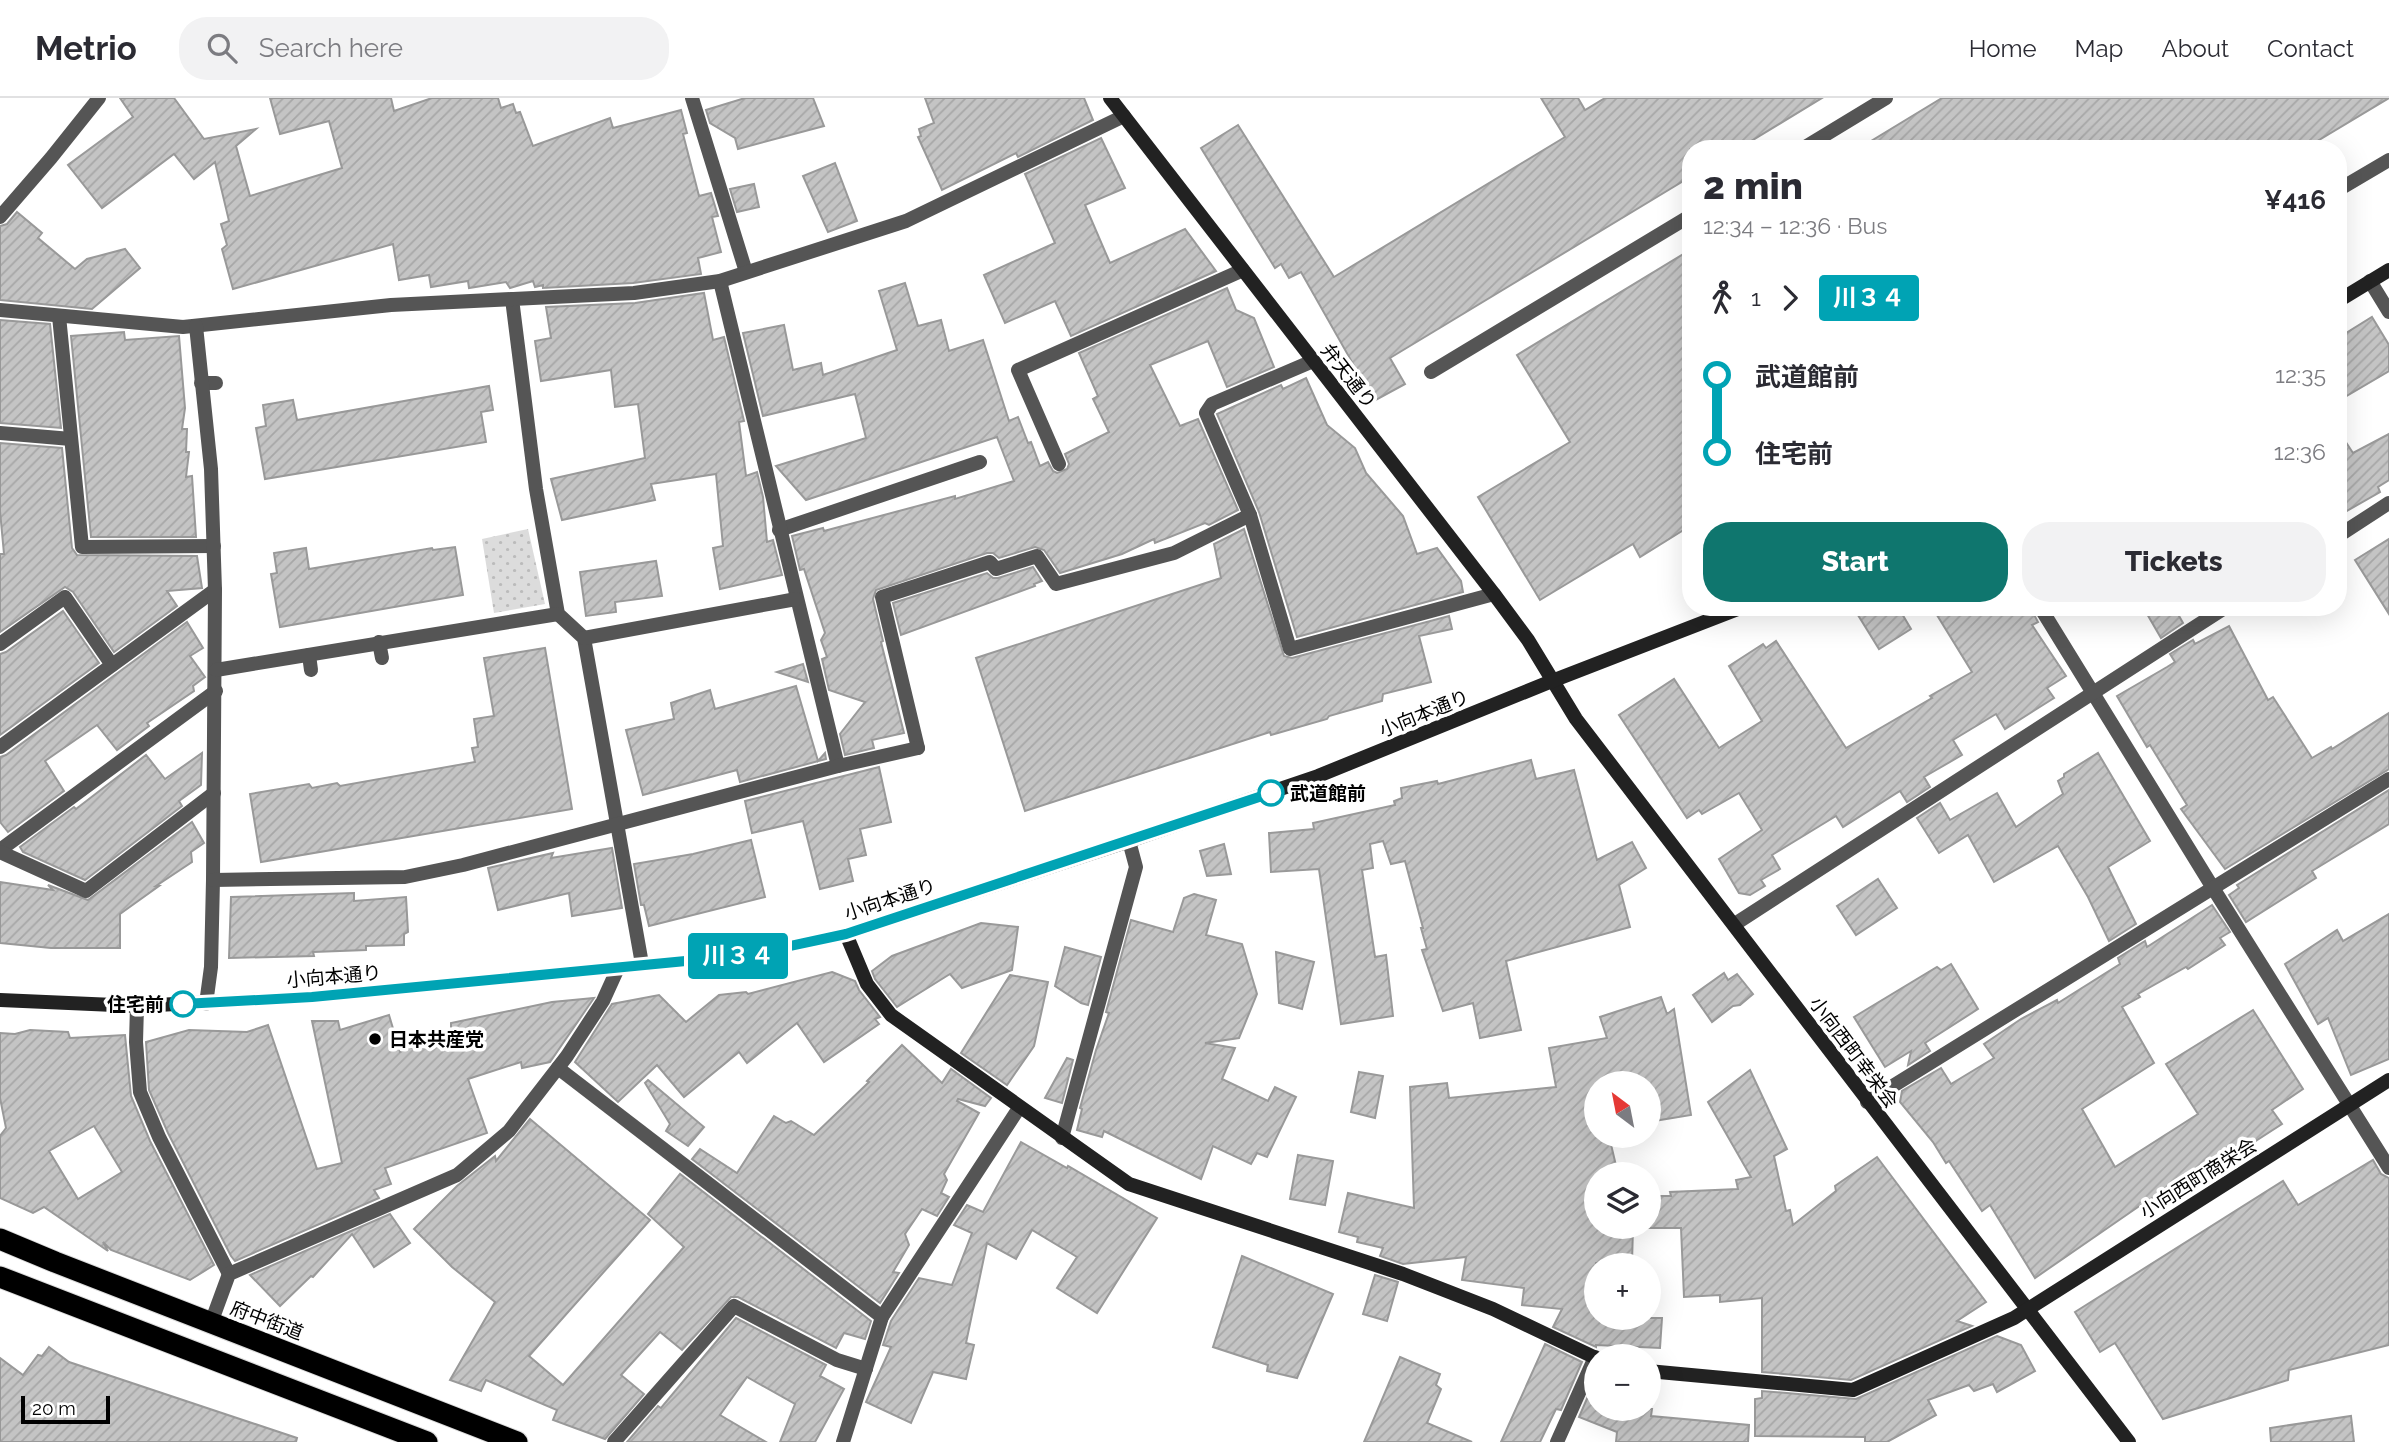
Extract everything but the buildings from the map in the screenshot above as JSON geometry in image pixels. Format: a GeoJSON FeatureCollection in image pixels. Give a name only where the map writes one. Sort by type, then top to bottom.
{"type":"FeatureCollection","features":[{"type":"Feature","properties":{"kind":"highway","name":"府中街道"},"geometry":{"type":"LineString","coordinates":[[0,1239],[517,1442]]}},
{"type":"Feature","properties":{"kind":"highway"},"geometry":{"type":"LineString","coordinates":[[0,1277],[428,1442]]}},
{"type":"Feature","properties":{"kind":"street"},"geometry":{"type":"LineString","coordinates":[[0,217],[99,98]]}},
{"type":"Feature","properties":{"kind":"street"},"geometry":{"type":"LineString","coordinates":[[692,98],[746,272]]}},
{"type":"Feature","properties":{"kind":"street","name":"弁天通り"},"geometry":{"type":"LineString","coordinates":[[1110,98],[1494,594],[1528,640],[1552,681]]}},
{"type":"Feature","properties":{"kind":"street"},"geometry":{"type":"LineString","coordinates":[[1817,140],[1886,98]]}},
{"type":"Feature","properties":{"kind":"street"},"geometry":{"type":"LineString","coordinates":[[0,310],[183,327],[391,305],[634,293],[720,281],[906,221],[1124,116]]}},
{"type":"Feature","properties":{"kind":"street"},"geometry":{"type":"LineString","coordinates":[[2347,185],[2389,160]]}},
{"type":"Feature","properties":{"kind":"street"},"geometry":{"type":"LineString","coordinates":[[1431,372],[1682,221]]}},
{"type":"Feature","properties":{"kind":"street"},"geometry":{"type":"LineString","coordinates":[[1059,464],[1018,370],[1243,270]]}},
{"type":"Feature","properties":{"kind":"street"},"geometry":{"type":"LineString","coordinates":[[2347,295],[2389,270]]}},
{"type":"Feature","properties":{"kind":"street"},"geometry":{"type":"LineString","coordinates":[[720,281],[838,766]]}},
{"type":"Feature","properties":{"kind":"street"},"geometry":{"type":"LineString","coordinates":[[2370,281],[2389,312]]}},
{"type":"Feature","properties":{"kind":"street"},"geometry":{"type":"LineString","coordinates":[[512,299],[536,489],[558,614],[583,638],[619,825],[642,964]]}},
{"type":"Feature","properties":{"kind":"street"},"geometry":{"type":"LineString","coordinates":[[59,316],[82,547],[214,546]]}},
{"type":"Feature","properties":{"kind":"street"},"geometry":{"type":"LineString","coordinates":[[196,326],[211,469],[215,590],[214,880],[211,967],[206,1004]]}},
{"type":"Feature","properties":{"kind":"street"},"geometry":{"type":"LineString","coordinates":[[1313,361],[1212,404],[1206,413],[1250,515],[1290,649],[1494,594]]}},
{"type":"Feature","properties":{"kind":"street"},"geometry":{"type":"LineString","coordinates":[[201,383],[216,383]]}},
{"type":"Feature","properties":{"kind":"street"},"geometry":{"type":"LineString","coordinates":[[0,433],[71,439]]}},
{"type":"Feature","properties":{"kind":"street"},"geometry":{"type":"LineString","coordinates":[[779,530],[980,462]]}},
{"type":"Feature","properties":{"kind":"street"},"geometry":{"type":"LineString","coordinates":[[2347,530],[2389,503]]}},
{"type":"Feature","properties":{"kind":"street"},"geometry":{"type":"LineString","coordinates":[[214,880],[405,877],[463,865],[838,766],[918,748],[882,597],[990,562],[996,569],[1037,556],[1056,584],[1174,552],[1250,515]]}},
{"type":"Feature","properties":{"kind":"street"},"geometry":{"type":"LineString","coordinates":[[0,747],[215,590]]}},
{"type":"Feature","properties":{"kind":"street"},"geometry":{"type":"LineString","coordinates":[[0,643],[65,597],[113,665]]}},
{"type":"Feature","properties":{"kind":"street"},"geometry":{"type":"LineString","coordinates":[[583,638],[796,598]]}},
{"type":"Feature","properties":{"kind":"street"},"geometry":{"type":"LineString","coordinates":[[216,670],[558,614]]}},
{"type":"Feature","properties":{"kind":"street","name":"小向本通り"},"geometry":{"type":"LineString","coordinates":[[0,1000],[137,1006],[312,997],[748,955],[846,934],[1318,776],[1720,616]]}},
{"type":"Feature","properties":{"kind":"street"},"geometry":{"type":"LineString","coordinates":[[2045,616],[2389,1168]]}},
{"type":"Feature","properties":{"kind":"street"},"geometry":{"type":"LineString","coordinates":[[1735,924],[2212,616]]}},
{"type":"Feature","properties":{"kind":"street"},"geometry":{"type":"LineString","coordinates":[[379,642],[382,658]]}},
{"type":"Feature","properties":{"kind":"street"},"geometry":{"type":"LineString","coordinates":[[309,655],[311,670]]}},
{"type":"Feature","properties":{"kind":"street","name":"小向西町幸栄会"},"geometry":{"type":"LineString","coordinates":[[1552,681],[1576,719],[2129,1442]]}},
{"type":"Feature","properties":{"kind":"street"},"geometry":{"type":"LineString","coordinates":[[214,793],[86,891],[0,851],[216,691]]}},
{"type":"Feature","properties":{"kind":"street"},"geometry":{"type":"LineString","coordinates":[[1867,1102],[2389,779]]}},
{"type":"Feature","properties":{"kind":"street"},"geometry":{"type":"LineString","coordinates":[[1062,1138],[1136,867],[1129,841]]}},
{"type":"Feature","properties":{"kind":"street"},"geometry":{"type":"LineString","coordinates":[[846,934],[867,984],[891,1015],[1129,1184],[1403,1274],[1493,1309],[1584,1352]]}},
{"type":"Feature","properties":{"kind":"street"},"geometry":{"type":"LineString","coordinates":[[211,1323],[229,1274],[457,1175],[509,1131],[558,1068],[603,1002],[618,968]]}},
{"type":"Feature","properties":{"kind":"street"},"geometry":{"type":"LineString","coordinates":[[137,1006],[136,1042],[140,1092],[159,1137],[229,1274]]}},
{"type":"Feature","properties":{"kind":"street"},"geometry":{"type":"LineString","coordinates":[[558,1068],[882,1317]]}},
{"type":"Feature","properties":{"kind":"street","name":"小向西町商栄会"},"geometry":{"type":"LineString","coordinates":[[1661,1372],[1853,1390],[2014,1318],[2389,1080]]}},
{"type":"Feature","properties":{"kind":"street"},"geometry":{"type":"LineString","coordinates":[[843,1442],[882,1317],[1019,1108]]}},
{"type":"Feature","properties":{"kind":"street"},"geometry":{"type":"LineString","coordinates":[[614,1442],[734,1306],[837,1360],[866,1369]]}},
{"type":"Feature","properties":{"kind":"street"},"geometry":{"type":"LineString","coordinates":[[1557,1442],[1584,1382]]}},
{"type":"Feature","properties":{"kind":"shaded area"},"geometry":{"type":"Polygon","coordinates":[[[528,529],[545,604],[494,613],[482,539],[528,529]]]}},
{"type":"Feature","properties":{"kind":"bus line","name":"川３４"},"geometry":{"type":"LineString","coordinates":[[183,1004],[418,988],[748,955],[846,934],[1271,793]]}},
{"type":"Feature","properties":{"kind":"place","name":"武道館前"},"geometry":{"type":"Point","coordinates":[1271,793]}},
{"type":"Feature","properties":{"kind":"place","name":"住宅前"},"geometry":{"type":"Point","coordinates":[183,1004]}},
{"type":"Feature","properties":{"kind":"place","name":"日本共産党"},"geometry":{"type":"Point","coordinates":[375,1039]}}]}
